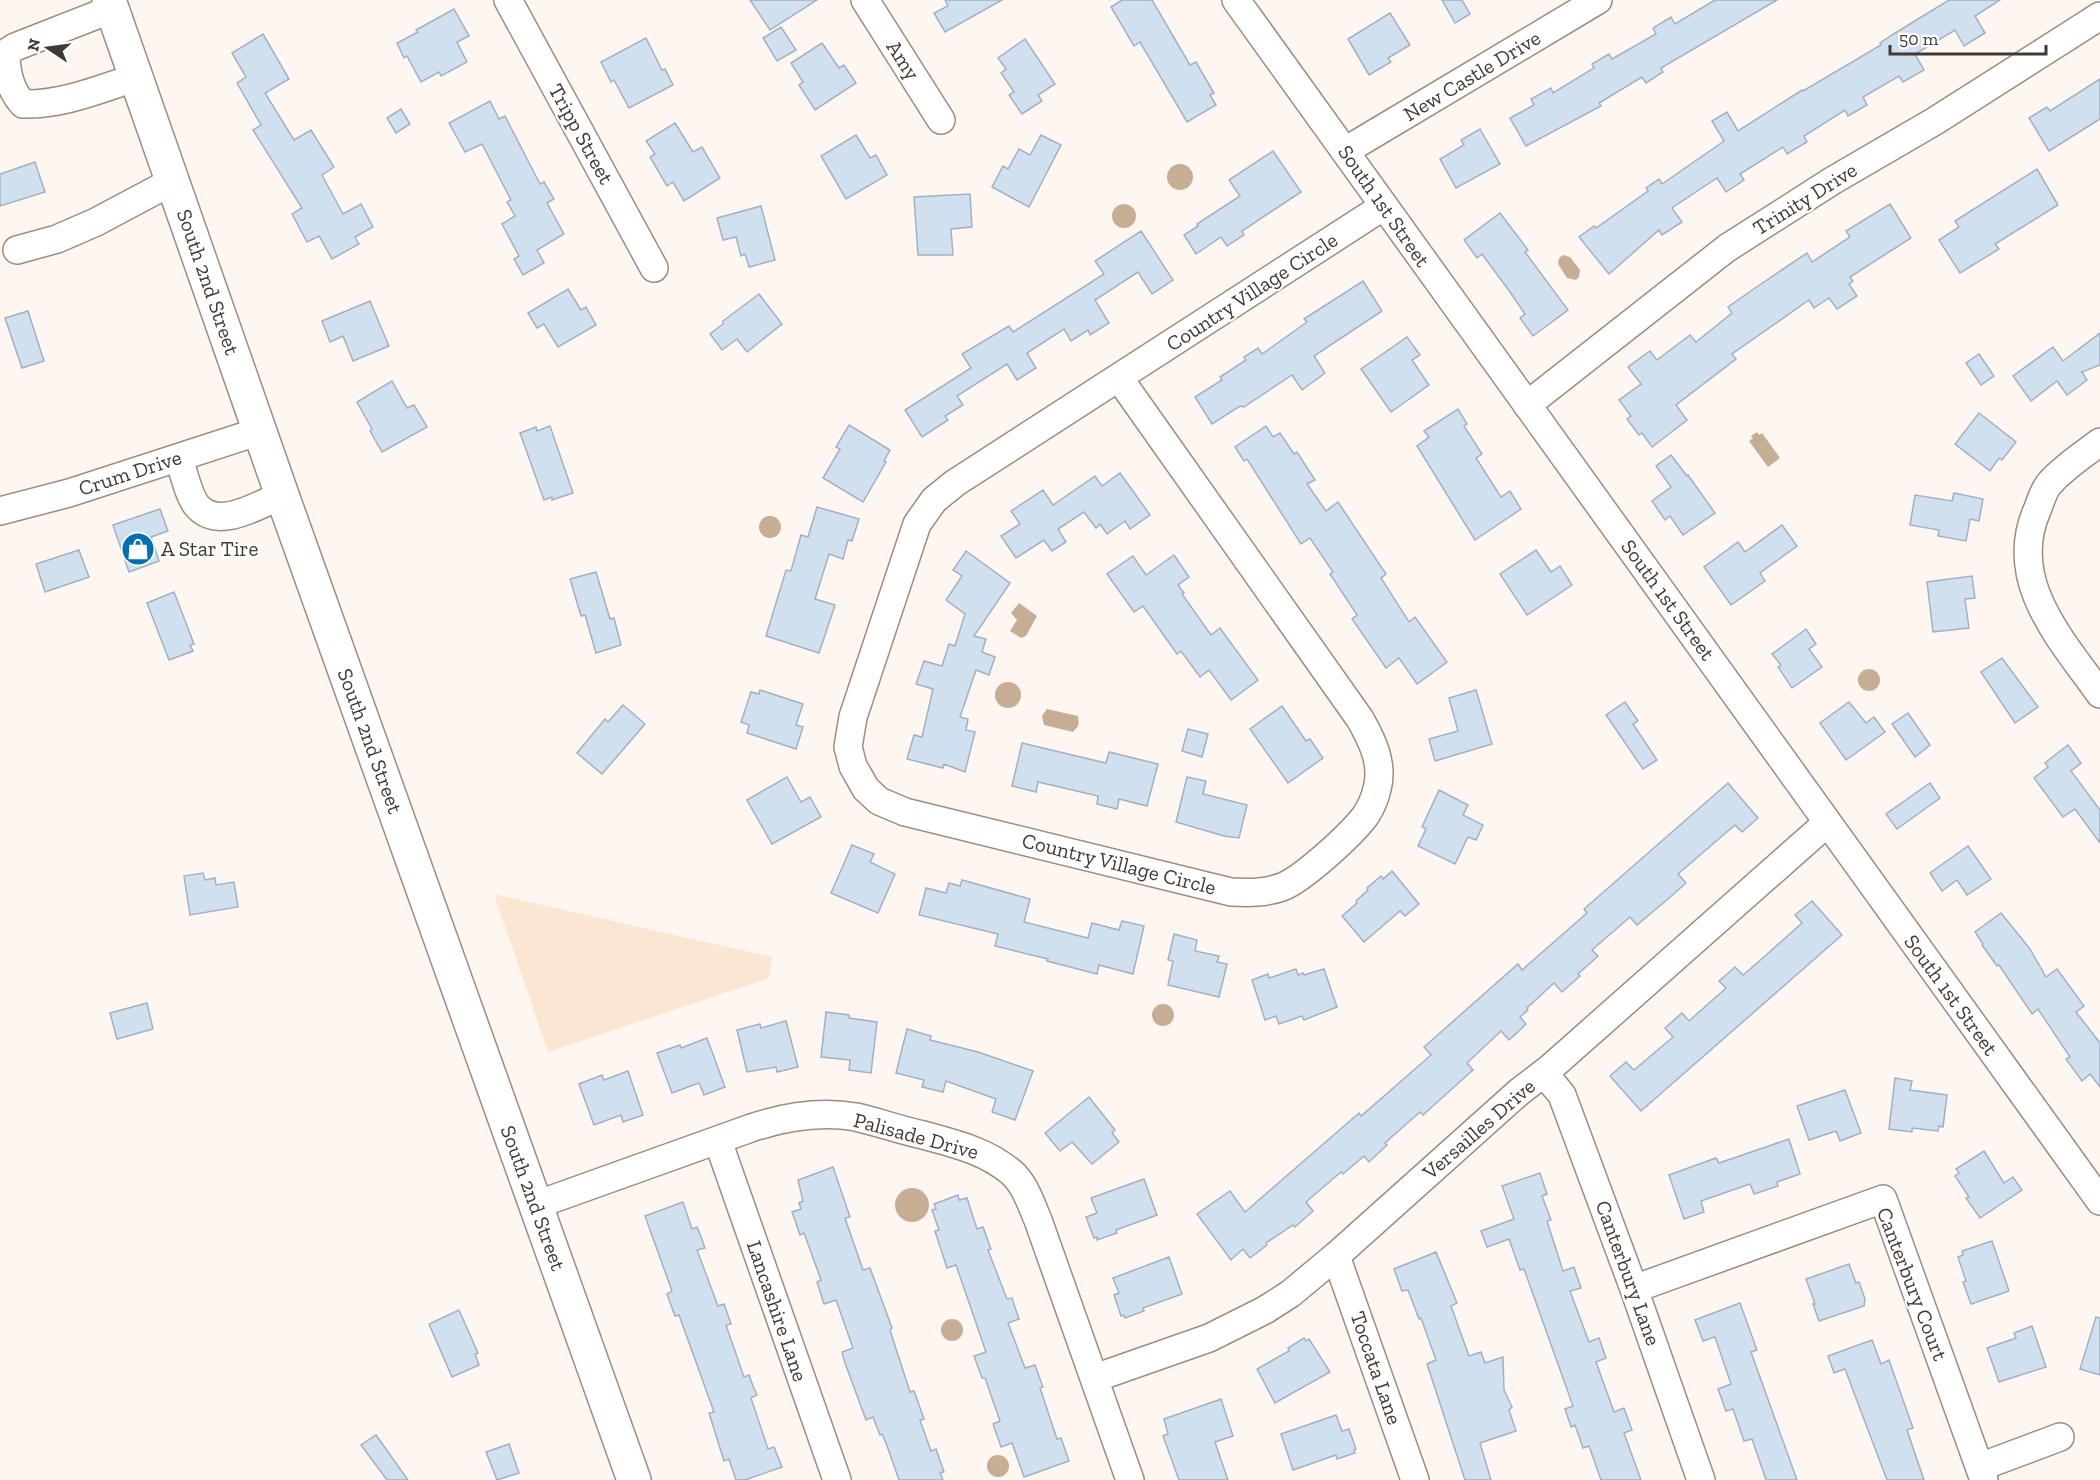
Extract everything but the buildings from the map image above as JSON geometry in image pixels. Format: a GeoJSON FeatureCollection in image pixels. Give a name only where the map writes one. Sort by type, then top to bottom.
{"type":"FeatureCollection","features":[{"type":"Feature","properties":{"kind":"main road","name":"South 2nd Street"},"geometry":{"type":"LineString","coordinates":[[110,4],[282,495],[634,1480]]}},
{"type":"Feature","properties":{"kind":"street","name":"Tripp Street"},"geometry":{"type":"LineString","coordinates":[[508,0],[654,268]]}},
{"type":"Feature","properties":{"kind":"street","name":"Amy"},"geometry":{"type":"LineString","coordinates":[[865,0],[941,120]]}},
{"type":"Feature","properties":{"kind":"street","name":"South 1st Street"},"geometry":{"type":"LineString","coordinates":[[1236,0],[2100,1201]]}},
{"type":"Feature","properties":{"kind":"street","name":"New Castle Drive"},"geometry":{"type":"LineString","coordinates":[[1345,151],[1598,0]]}},
{"type":"Feature","properties":{"kind":"street"},"geometry":{"type":"LineString","coordinates":[[110,4],[6,53],[10,82],[17,98],[23,104],[40,104],[76,96],[136,77]]}},
{"type":"Feature","properties":{"kind":"street","name":"Trinity Drive"},"geometry":{"type":"LineString","coordinates":[[1527,405],[1727,248],[1832,181],[1935,121],[2100,16]]}},
{"type":"Feature","properties":{"kind":"street"},"geometry":{"type":"LineString","coordinates":[[17,250],[57,239],[96,222],[173,181]]}},
{"type":"Feature","properties":{"kind":"street","name":"Country Village Circle"},"geometry":{"type":"LineString","coordinates":[[1119,378],[1360,719],[1373,742],[1378,766],[1378,787],[1365,815],[1314,865],[1284,886],[1250,893],[1231,892],[905,812],[879,801],[866,789],[853,766],[848,747],[853,717],[917,524],[934,500],[955,483],[1384,206]]}},
{"type":"Feature","properties":{"kind":"street","name":"Crum Drive"},"geometry":{"type":"LineString","coordinates":[[0,511],[69,493],[260,431]]}},
{"type":"Feature","properties":{"kind":"street"},"geometry":{"type":"LineString","coordinates":[[2100,442],[2049,484],[2033,519],[2028,554],[2033,589],[2042,610],[2056,634],[2100,694]]}},
{"type":"Feature","properties":{"kind":"street"},"geometry":{"type":"LineString","coordinates":[[179,458],[197,506],[212,516],[226,517],[282,495]]}},
{"type":"Feature","properties":{"kind":"street","name":"Versailles Drive"},"geometry":{"type":"LineString","coordinates":[[1095,1378],[1209,1338],[1246,1320],[1290,1294],[1827,823]]}},
{"type":"Feature","properties":{"kind":"street","name":"Canterbury Lane"},"geometry":{"type":"LineString","coordinates":[[1544,1073],[1562,1095],[1634,1289],[1701,1480]]}},
{"type":"Feature","properties":{"kind":"street","name":"Palisade Drive"},"geometry":{"type":"LineString","coordinates":[[536,1205],[769,1122],[800,1116],[856,1117],[968,1147],[988,1156],[1012,1173],[1027,1195],[1038,1220],[1130,1480]]}},
{"type":"Feature","properties":{"kind":"street","name":"Lancashire Lane"},"geometry":{"type":"LineString","coordinates":[[718,1141],[837,1480]]}},
{"type":"Feature","properties":{"kind":"street","name":"Canterbury Court"},"geometry":{"type":"LineString","coordinates":[[1634,1289],[1883,1198],[1982,1474]]}},
{"type":"Feature","properties":{"kind":"street","name":"Toccata Lane"},"geometry":{"type":"LineString","coordinates":[[1336,1256],[1415,1480]]}},
{"type":"Feature","properties":{"kind":"street"},"geometry":{"type":"LineString","coordinates":[[1982,1474],[2060,1437]]}},
{"type":"Feature","properties":{"kind":"shaded area"},"geometry":{"type":"Polygon","coordinates":[[[1180,164],[1189,168],[1193,177],[1189,186],[1180,190],[1171,186],[1167,177],[1171,168],[1180,164]]]}},
{"type":"Feature","properties":{"kind":"shaded area"},"geometry":{"type":"Polygon","coordinates":[[[1124,204],[1132,208],[1136,216],[1132,224],[1124,228],[1116,224],[1112,216],[1116,208],[1124,204]]]}},
{"type":"Feature","properties":{"kind":"shaded area"},"geometry":{"type":"Polygon","coordinates":[[[1563,255],[1570,257],[1580,270],[1576,280],[1567,278],[1558,264],[1559,258],[1563,255]]]}},
{"type":"Feature","properties":{"kind":"shaded area"},"geometry":{"type":"Polygon","coordinates":[[[1757,432],[1759,435],[1762,433],[1780,458],[1768,467],[1749,441],[1753,438],[1751,436],[1757,432]]]}},
{"type":"Feature","properties":{"kind":"shaded area"},"geometry":{"type":"Polygon","coordinates":[[[766,516],[774,516],[781,523],[781,531],[774,538],[766,538],[759,531],[759,523],[766,516]]]}},
{"type":"Feature","properties":{"kind":"shaded area"},"geometry":{"type":"Polygon","coordinates":[[[1019,603],[1037,616],[1026,636],[1021,638],[1010,631],[1017,620],[1011,613],[1019,603]]]}},
{"type":"Feature","properties":{"kind":"shaded area"},"geometry":{"type":"Polygon","coordinates":[[[1865,669],[1873,669],[1880,676],[1880,684],[1873,691],[1865,691],[1858,684],[1858,676],[1865,669]]]}},
{"type":"Feature","properties":{"kind":"shaded area"},"geometry":{"type":"Polygon","coordinates":[[[1008,682],[1017,686],[1021,695],[1017,704],[1008,708],[999,704],[995,695],[999,686],[1008,682]]]}},
{"type":"Feature","properties":{"kind":"shaded area"},"geometry":{"type":"Polygon","coordinates":[[[1047,709],[1078,716],[1078,726],[1073,732],[1044,725],[1042,716],[1047,709]]]}},
{"type":"Feature","properties":{"kind":"shaded area"},"geometry":{"type":"Polygon","coordinates":[[[494,894],[772,957],[769,978],[548,1052],[494,894]]]}},
{"type":"Feature","properties":{"kind":"shaded area"},"geometry":{"type":"Polygon","coordinates":[[[1163,1004],[1171,1007],[1174,1015],[1171,1023],[1163,1026],[1155,1023],[1152,1015],[1155,1007],[1163,1004]]]}},
{"type":"Feature","properties":{"kind":"shaded area"},"geometry":{"type":"Polygon","coordinates":[[[912,1188],[924,1193],[929,1205],[924,1217],[912,1222],[900,1217],[895,1205],[900,1193],[912,1188]]]}},
{"type":"Feature","properties":{"kind":"shaded area"},"geometry":{"type":"Polygon","coordinates":[[[952,1319],[960,1322],[963,1330],[960,1338],[952,1341],[944,1338],[941,1330],[944,1322],[952,1319]]]}},
{"type":"Feature","properties":{"kind":"shaded area"},"geometry":{"type":"Polygon","coordinates":[[[998,1455],[1006,1458],[1009,1466],[1006,1474],[998,1477],[990,1474],[987,1466],[990,1458],[998,1455]]]}},
{"type":"Feature","properties":{"kind":"place","name":"A Star Tire"},"geometry":{"type":"Point","coordinates":[138,549]}}]}
